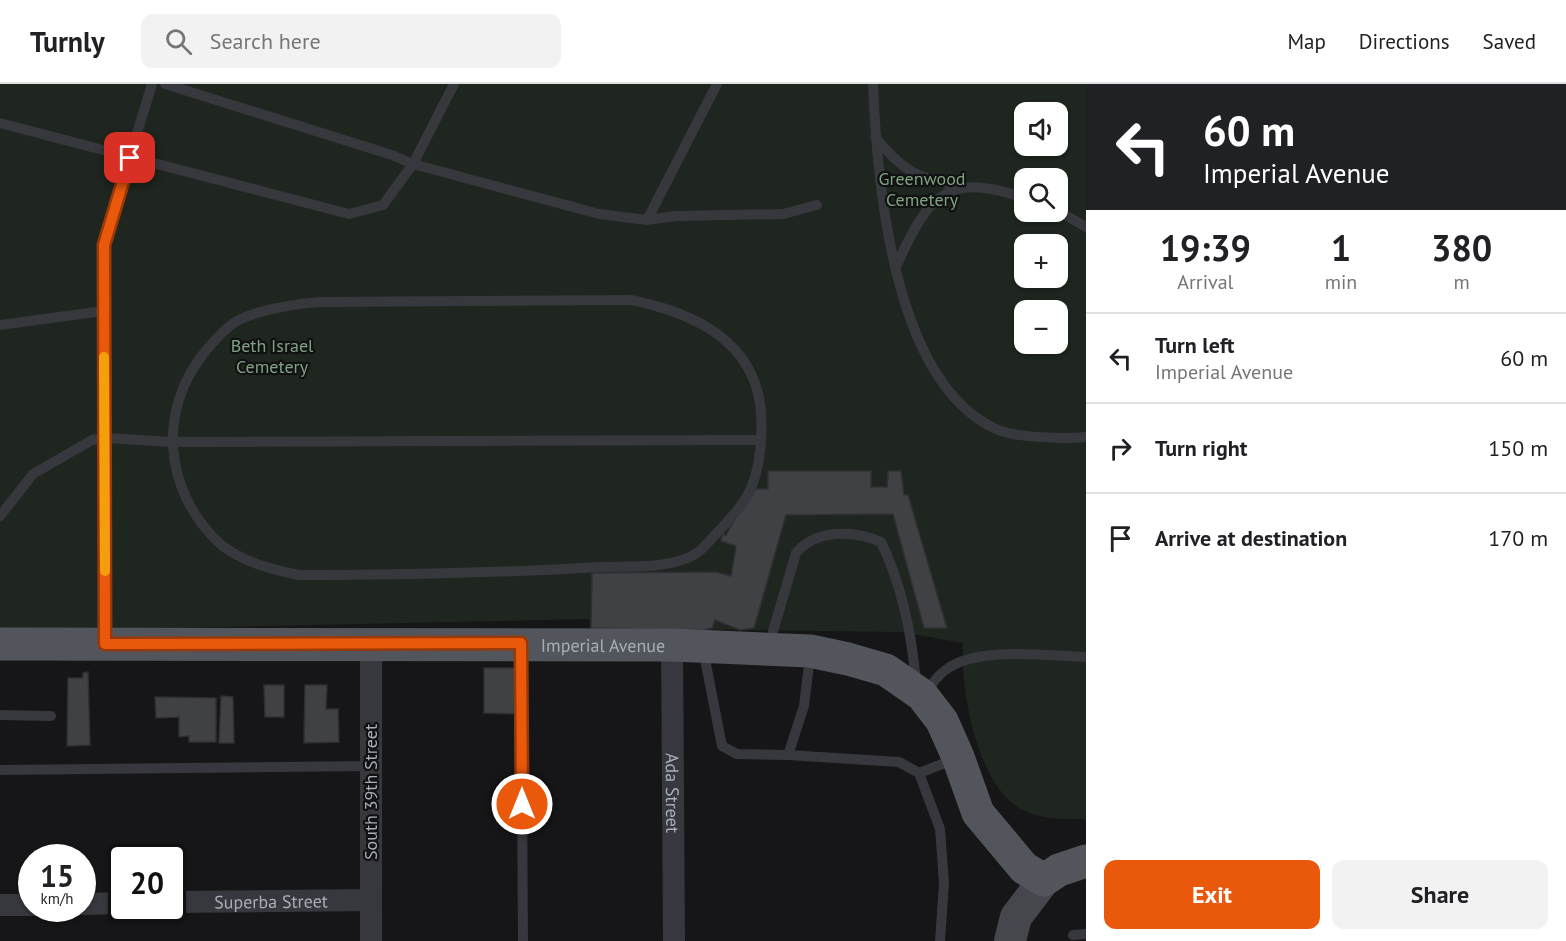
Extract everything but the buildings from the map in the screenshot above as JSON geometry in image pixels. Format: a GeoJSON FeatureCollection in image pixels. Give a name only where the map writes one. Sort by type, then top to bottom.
{"type":"FeatureCollection","features":[{"type":"Feature","properties":{"kind":"main road","name":"Imperial Avenue"},"geometry":{"type":"LineString","coordinates":[[0,644],[521,643],[687,645],[810,651],[886,670],[920,693],[942,721],[978,813],[1024,868],[1044,880]]}},
{"type":"Feature","properties":{"kind":"main road"},"geometry":{"type":"LineString","coordinates":[[1044,880],[1059,870],[1086,861]]}},
{"type":"Feature","properties":{"kind":"street","name":"South 39th Street"},"geometry":{"type":"LineString","coordinates":[[371,643],[371,941]]}},
{"type":"Feature","properties":{"kind":"street","name":"Ada Street"},"geometry":{"type":"LineString","coordinates":[[674,941],[687,645]]}},
{"type":"Feature","properties":{"kind":"street"},"geometry":{"type":"LineString","coordinates":[[1010,941],[1016,917],[1044,880]]}},
{"type":"Feature","properties":{"kind":"street","name":"Superba Street"},"geometry":{"type":"LineString","coordinates":[[186,902],[370,900]]}},
{"type":"Feature","properties":{"kind":"street"},"geometry":{"type":"LineString","coordinates":[[0,905],[18,905]]}},
{"type":"Feature","properties":{"kind":"lane"},"geometry":{"type":"LineString","coordinates":[[105,644],[104,245],[152,84]]}},
{"type":"Feature","properties":{"kind":"lane"},"geometry":{"type":"LineString","coordinates":[[165,84],[392,155],[413,164],[599,214],[647,220],[676,216],[783,214],[817,205]]}},
{"type":"Feature","properties":{"kind":"lane"},"geometry":{"type":"LineString","coordinates":[[0,123],[349,214],[383,205],[413,164],[454,84]]}},
{"type":"Feature","properties":{"kind":"lane"},"geometry":{"type":"LineString","coordinates":[[647,220],[717,84]]}},
{"type":"Feature","properties":{"kind":"lane"},"geometry":{"type":"LineString","coordinates":[[873,84],[875,137],[884,206],[896,267],[929,364],[963,407],[997,430],[1061,439],[1086,438]]}},
{"type":"Feature","properties":{"kind":"lane"},"geometry":{"type":"LineString","coordinates":[[875,137],[898,165],[929,180],[1014,194]]}},
{"type":"Feature","properties":{"kind":"lane"},"geometry":{"type":"LineString","coordinates":[[896,267],[911,234],[929,205],[959,186]]}},
{"type":"Feature","properties":{"kind":"lane"},"geometry":{"type":"LineString","coordinates":[[1068,217],[1086,227]]}},
{"type":"Feature","properties":{"kind":"lane"},"geometry":{"type":"LineString","coordinates":[[631,300],[665,306],[701,322],[726,340],[746,363],[756,385],[762,413],[753,483],[733,517],[697,553],[672,562],[474,573],[299,575],[278,571],[238,555],[217,542],[188,503],[181,485],[172,442],[172,422],[192,368],[213,342],[235,322],[292,304],[322,302],[631,300]]}},
{"type":"Feature","properties":{"kind":"lane"},"geometry":{"type":"LineString","coordinates":[[0,326],[104,311]]}},
{"type":"Feature","properties":{"kind":"lane"},"geometry":{"type":"LineString","coordinates":[[0,516],[33,474],[92,440],[106,438],[172,442],[760,440]]}},
{"type":"Feature","properties":{"kind":"lane"},"geometry":{"type":"LineString","coordinates":[[768,648],[796,553],[806,542],[824,535],[865,535],[881,542],[890,560],[913,646],[920,693]]}},
{"type":"Feature","properties":{"kind":"lane"},"geometry":{"type":"LineString","coordinates":[[521,643],[523,941]]}},
{"type":"Feature","properties":{"kind":"lane"},"geometry":{"type":"LineString","coordinates":[[687,645],[722,746],[729,752],[899,762],[919,773],[940,829],[944,883],[940,941]]}},
{"type":"Feature","properties":{"kind":"lane"},"geometry":{"type":"LineString","coordinates":[[788,755],[804,706],[810,651]]}},
{"type":"Feature","properties":{"kind":"lane"},"geometry":{"type":"LineString","coordinates":[[920,693],[946,669],[962,661],[982,656],[1086,657]]}},
{"type":"Feature","properties":{"kind":"lane"},"geometry":{"type":"LineString","coordinates":[[0,715],[51,716]]}},
{"type":"Feature","properties":{"kind":"lane"},"geometry":{"type":"LineString","coordinates":[[919,773],[958,757]]}},
{"type":"Feature","properties":{"kind":"lane"},"geometry":{"type":"LineString","coordinates":[[0,770],[370,765]]}},
{"type":"Feature","properties":{"kind":"lane"},"geometry":{"type":"LineString","coordinates":[[1073,935],[1086,934]]}},
{"type":"Feature","properties":{"kind":"green space","name":"Beth Israel Cemetery"},"geometry":{"type":"Polygon","coordinates":[[[0,84],[1086,84],[1086,819],[1038,816],[1023,810],[1007,798],[994,781],[983,760],[969,710],[963,643],[900,632],[590,628],[590,619],[123,629],[0,629],[0,84]]]}},
{"type":"Feature","properties":{"kind":"slow traffic"},"geometry":{"type":"LineString","coordinates":[[104,357],[105,571]]}},
{"type":"Feature","properties":{"kind":"route"},"geometry":{"type":"LineString","coordinates":[[130,158],[104,245],[105,644],[521,643],[522,804]]}},
{"type":"Feature","properties":{"kind":"park label","name":"Greenwood Cemetery"},"geometry":{"type":"Point","coordinates":[922,188]}}]}
